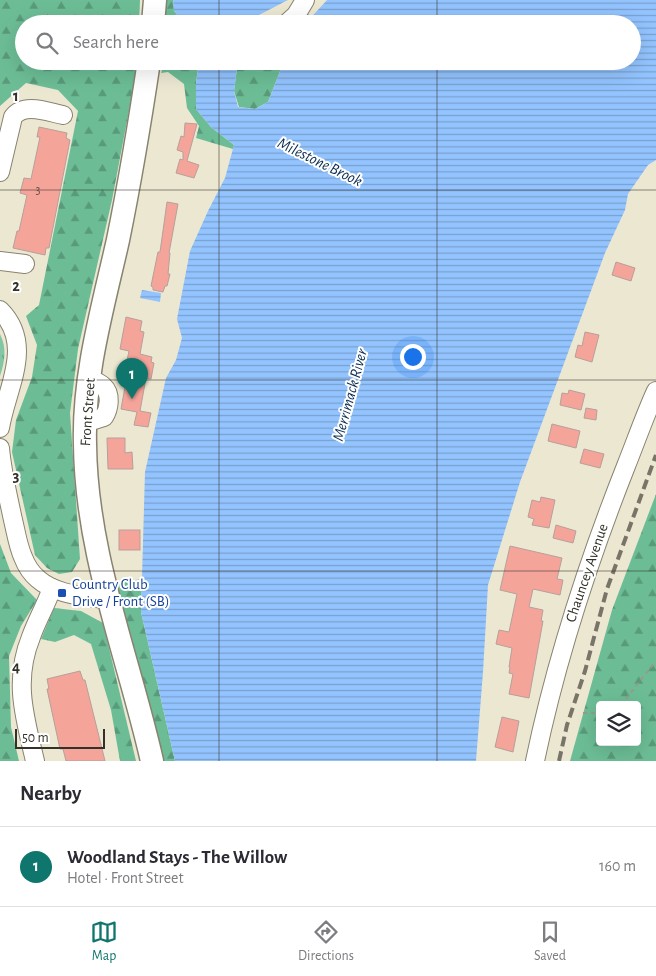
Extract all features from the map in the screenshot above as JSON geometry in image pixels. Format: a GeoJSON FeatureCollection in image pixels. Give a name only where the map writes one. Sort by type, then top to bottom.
{"type":"FeatureCollection","features":[{"type":"Feature","properties":{"kind":"main road"},"geometry":{"type":"LineString","coordinates":[[154,15],[155,0]]}},
{"type":"Feature","properties":{"kind":"main road","name":"Front Street"},"geometry":{"type":"LineString","coordinates":[[147,70],[118,238],[89,378],[85,423],[87,489],[95,545],[152,761]]}},
{"type":"Feature","properties":{"kind":"street"},"geometry":{"type":"LineString","coordinates":[[0,172],[13,117],[16,113],[23,109],[30,109],[63,115]]}},
{"type":"Feature","properties":{"kind":"street"},"geometry":{"type":"LineString","coordinates":[[0,261],[25,264]]}},
{"type":"Feature","properties":{"kind":"street"},"geometry":{"type":"LineString","coordinates":[[0,310],[14,332],[18,358],[16,372],[5,403],[0,428]]}},
{"type":"Feature","properties":{"kind":"street","name":"Chauncey Avenue"},"geometry":{"type":"LineString","coordinates":[[535,761],[555,675],[579,594],[607,515],[656,391]]}},
{"type":"Feature","properties":{"kind":"street"},"geometry":{"type":"LineString","coordinates":[[0,448],[2,472],[23,556],[30,569],[39,580],[52,588],[71,594],[108,600]]}},
{"type":"Feature","properties":{"kind":"street"},"geometry":{"type":"LineString","coordinates":[[35,761],[23,707],[21,674],[30,638],[52,588]]}},
{"type":"Feature","properties":{"kind":"path"},"geometry":{"type":"LineString","coordinates":[[624,701],[655,667],[656,661]]}},
{"type":"Feature","properties":{"kind":"path"},"geometry":{"type":"LineString","coordinates":[[584,713],[596,713]]}},
{"type":"Feature","properties":{"kind":"green space"},"geometry":{"type":"Polygon","coordinates":[[[0,0],[140,0],[139,15],[15,15],[15,70],[136,70],[112,200],[78,349],[70,413],[80,559],[72,572],[59,574],[47,568],[35,555],[12,452],[16,420],[32,377],[37,345],[26,316],[39,305],[78,111],[58,90],[26,83],[0,106],[0,0]]]}},
{"type":"Feature","properties":{"kind":"green space"},"geometry":{"type":"Polygon","coordinates":[[[162,0],[173,0],[174,11],[177,15],[161,15],[162,0]]]}},
{"type":"Feature","properties":{"kind":"green space"},"geometry":{"type":"Polygon","coordinates":[[[162,70],[198,70],[196,109],[211,127],[234,145],[233,149],[196,138],[199,126],[187,108],[184,84],[168,72],[161,73],[162,70]]]}},
{"type":"Feature","properties":{"kind":"green space"},"geometry":{"type":"Polygon","coordinates":[[[237,70],[280,70],[268,102],[255,109],[239,107],[234,91],[237,70]]]}},
{"type":"Feature","properties":{"kind":"green space"},"geometry":{"type":"Polygon","coordinates":[[[0,334],[4,344],[4,355],[0,376],[0,334]]]}},
{"type":"Feature","properties":{"kind":"green space"},"geometry":{"type":"Polygon","coordinates":[[[656,494],[656,761],[570,761],[612,610],[656,494]]]}},
{"type":"Feature","properties":{"kind":"green space"},"geometry":{"type":"Polygon","coordinates":[[[0,544],[11,573],[37,600],[21,626],[9,656],[11,727],[19,761],[0,761],[0,544]]]}},
{"type":"Feature","properties":{"kind":"green space"},"geometry":{"type":"Polygon","coordinates":[[[142,579],[141,612],[175,761],[161,761],[116,583],[142,579]]]}},
{"type":"Feature","properties":{"kind":"green space"},"geometry":{"type":"Polygon","coordinates":[[[54,608],[81,611],[103,623],[136,761],[120,761],[111,710],[91,644],[74,635],[55,642],[41,639],[54,608]]]}},
{"type":"Feature","properties":{"kind":"water"},"geometry":{"type":"Polygon","coordinates":[[[173,0],[288,0],[259,15],[177,15],[174,11],[173,0]]]}},
{"type":"Feature","properties":{"kind":"water"},"geometry":{"type":"Polygon","coordinates":[[[327,0],[656,0],[656,160],[648,165],[628,194],[625,210],[605,253],[520,482],[488,585],[476,761],[175,761],[141,612],[145,472],[166,378],[176,360],[182,338],[177,319],[190,251],[225,178],[234,145],[211,127],[196,109],[198,70],[237,70],[234,91],[238,107],[255,109],[268,102],[280,70],[641,70],[641,15],[313,15],[327,0]]]}},
{"type":"Feature","properties":{"kind":"water"},"geometry":{"type":"Polygon","coordinates":[[[142,290],[161,293],[160,302],[140,298],[142,290]]]}},
{"type":"Feature","properties":{"kind":"building"},"geometry":{"type":"Polygon","coordinates":[[[185,123],[197,124],[187,161],[199,165],[194,178],[176,173],[180,159],[183,160],[183,152],[177,150],[181,136],[184,137],[185,123]]]}},
{"type":"Feature","properties":{"kind":"building"},"geometry":{"type":"Polygon","coordinates":[[[39,127],[67,133],[66,138],[70,140],[49,248],[46,248],[45,255],[13,248],[27,195],[20,193],[24,178],[31,179],[40,137],[37,137],[39,127]]]}},
{"type":"Feature","properties":{"kind":"building"},"geometry":{"type":"Polygon","coordinates":[[[167,202],[178,204],[169,253],[168,274],[170,274],[167,286],[165,286],[163,292],[153,290],[151,286],[158,252],[160,252],[167,202]]]}},
{"type":"Feature","properties":{"kind":"building"},"geometry":{"type":"Polygon","coordinates":[[[616,262],[635,268],[631,281],[612,275],[616,262]]]}},
{"type":"Feature","properties":{"kind":"building"},"geometry":{"type":"Polygon","coordinates":[[[126,317],[142,321],[140,331],[144,332],[140,354],[152,357],[151,362],[154,363],[151,379],[146,378],[140,411],[151,413],[148,427],[134,425],[137,412],[121,409],[127,376],[124,375],[129,351],[120,349],[126,317]]]}},
{"type":"Feature","properties":{"kind":"building"},"geometry":{"type":"Polygon","coordinates":[[[585,332],[599,335],[592,362],[575,357],[578,345],[582,346],[585,332]]]}},
{"type":"Feature","properties":{"kind":"building"},"geometry":{"type":"Polygon","coordinates":[[[569,390],[585,394],[581,410],[560,405],[562,393],[568,394],[569,390]]]}},
{"type":"Feature","properties":{"kind":"building"},"geometry":{"type":"Polygon","coordinates":[[[586,408],[597,410],[596,420],[584,418],[586,408]]]}},
{"type":"Feature","properties":{"kind":"building"},"geometry":{"type":"Polygon","coordinates":[[[552,424],[580,431],[576,448],[548,441],[552,424]]]}},
{"type":"Feature","properties":{"kind":"building"},"geometry":{"type":"Polygon","coordinates":[[[107,438],[125,438],[125,453],[132,452],[133,469],[108,469],[107,438]]]}},
{"type":"Feature","properties":{"kind":"building"},"geometry":{"type":"Polygon","coordinates":[[[584,449],[604,454],[600,468],[580,463],[584,449]]]}},
{"type":"Feature","properties":{"kind":"building"},"geometry":{"type":"Polygon","coordinates":[[[541,497],[555,500],[549,528],[532,525],[534,519],[528,517],[532,500],[540,502],[541,497]]]}},
{"type":"Feature","properties":{"kind":"building"},"geometry":{"type":"Polygon","coordinates":[[[556,525],[576,531],[573,543],[553,538],[556,525]]]}},
{"type":"Feature","properties":{"kind":"building"},"geometry":{"type":"Polygon","coordinates":[[[119,530],[140,530],[140,550],[119,550],[119,530]]]}},
{"type":"Feature","properties":{"kind":"building"},"geometry":{"type":"Polygon","coordinates":[[[510,546],[562,558],[557,579],[563,580],[560,595],[533,589],[529,607],[543,610],[541,621],[543,621],[529,698],[509,694],[513,674],[509,673],[512,648],[496,644],[499,630],[509,632],[517,594],[500,590],[510,546]]]}},
{"type":"Feature","properties":{"kind":"building"},"geometry":{"type":"Polygon","coordinates":[[[80,671],[83,680],[85,680],[105,761],[66,761],[63,749],[60,749],[47,689],[49,689],[47,679],[80,671]]]}},
{"type":"Feature","properties":{"kind":"building"},"geometry":{"type":"Polygon","coordinates":[[[502,717],[519,721],[513,752],[495,747],[502,717]]]}},
{"type":"Feature","properties":{"kind":"waterway"},"geometry":{"type":"LineString","coordinates":[[303,12],[306,15]]}},
{"type":"Feature","properties":{"kind":"railway"},"geometry":{"type":"LineString","coordinates":[[559,761],[567,725],[585,671],[607,589],[656,455]]}},
{"type":"Feature","properties":{"kind":"place","name":"Woodland Stays - The Willow"},"geometry":{"type":"Point","coordinates":[132,399]}},
{"type":"Feature","properties":{"kind":"place","name":"Country Club Drive / Front (SB)"},"geometry":{"type":"Point","coordinates":[62,593]}},
{"type":"Feature","properties":{"kind":"water label","name":"Milestone Brook"},"geometry":{"type":"Point","coordinates":[320,162]}},
{"type":"Feature","properties":{"kind":"water label","name":"Merrimack River"},"geometry":{"type":"Point","coordinates":[350,395]}}]}
